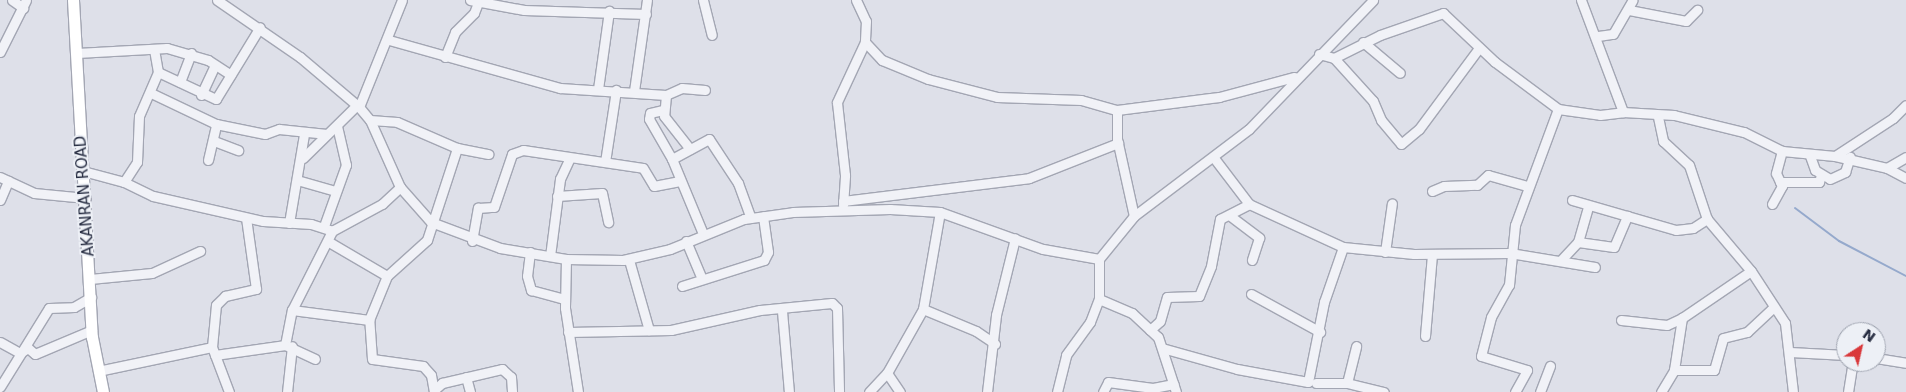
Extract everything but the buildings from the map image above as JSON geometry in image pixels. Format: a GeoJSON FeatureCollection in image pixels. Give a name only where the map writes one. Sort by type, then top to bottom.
{"type":"FeatureCollection","features":[{"type":"Feature","properties":{"kind":"main road","name":"AKANRAN ROAD"},"geometry":{"type":"LineString","coordinates":[[73,0],[86,198],[92,330],[103,392]]}},
{"type":"Feature","properties":{"kind":"street"},"geometry":{"type":"LineString","coordinates":[[0,52],[24,4],[12,0]]}},
{"type":"Feature","properties":{"kind":"street"},"geometry":{"type":"LineString","coordinates":[[217,0],[260,27],[358,106],[370,120],[400,188],[431,222],[472,241],[566,259],[629,260],[751,218],[1029,178],[1118,143]]}},
{"type":"Feature","properties":{"kind":"street"},"geometry":{"type":"LineString","coordinates":[[303,158],[358,106],[389,40],[402,0]]}},
{"type":"Feature","properties":{"kind":"street"},"geometry":{"type":"LineString","coordinates":[[445,57],[455,32],[476,0],[524,10],[574,4],[609,11],[646,14]]}},
{"type":"Feature","properties":{"kind":"street"},"geometry":{"type":"LineString","coordinates":[[634,91],[647,0]]}},
{"type":"Feature","properties":{"kind":"street"},"geometry":{"type":"LineString","coordinates":[[703,0],[712,36]]}},
{"type":"Feature","properties":{"kind":"street"},"geometry":{"type":"LineString","coordinates":[[843,205],[837,102],[865,42],[866,20],[856,0]]}},
{"type":"Feature","properties":{"kind":"street"},"geometry":{"type":"LineString","coordinates":[[1057,392],[1066,355],[1090,322],[1098,299],[1099,258],[1134,216],[1214,158],[1249,129],[1295,77],[1373,0]]}},
{"type":"Feature","properties":{"kind":"street"},"geometry":{"type":"LineString","coordinates":[[1582,0],[1598,36],[1623,112]]}},
{"type":"Feature","properties":{"kind":"street"},"geometry":{"type":"LineString","coordinates":[[1598,36],[1613,34],[1629,10],[1633,0]]}},
{"type":"Feature","properties":{"kind":"street"},"geometry":{"type":"LineString","coordinates":[[1629,10],[1680,20],[1697,10]]}},
{"type":"Feature","properties":{"kind":"street"},"geometry":{"type":"LineString","coordinates":[[598,89],[609,11]]}},
{"type":"Feature","properties":{"kind":"street"},"geometry":{"type":"LineString","coordinates":[[1334,58],[1363,42],[1443,13],[1479,48],[1558,109],[1600,116],[1623,112],[1658,117],[1674,115],[1744,132],[1782,151],[1810,156],[1850,157],[1887,168],[1906,178]]}},
{"type":"Feature","properties":{"kind":"street"},"geometry":{"type":"LineString","coordinates":[[158,72],[201,94],[216,99],[260,27]]}},
{"type":"Feature","properties":{"kind":"street"},"geometry":{"type":"LineString","coordinates":[[389,40],[560,88],[634,91],[666,95],[682,88],[705,90]]}},
{"type":"Feature","properties":{"kind":"street"},"geometry":{"type":"LineString","coordinates":[[865,42],[895,68],[967,90],[1015,99],[1081,100],[1118,110],[1219,97],[1295,77]]}},
{"type":"Feature","properties":{"kind":"street"},"geometry":{"type":"LineString","coordinates":[[1363,42],[1400,73]]}},
{"type":"Feature","properties":{"kind":"street"},"geometry":{"type":"LineString","coordinates":[[1319,54],[1334,58],[1373,101],[1381,120],[1401,144],[1419,129],[1479,48]]}},
{"type":"Feature","properties":{"kind":"street"},"geometry":{"type":"LineString","coordinates":[[77,53],[154,49],[191,53],[231,75]]}},
{"type":"Feature","properties":{"kind":"street"},"geometry":{"type":"LineString","coordinates":[[124,182],[137,162],[139,116],[151,93],[158,72],[154,49]]}},
{"type":"Feature","properties":{"kind":"street"},"geometry":{"type":"LineString","coordinates":[[180,82],[191,53]]}},
{"type":"Feature","properties":{"kind":"street"},"geometry":{"type":"LineString","coordinates":[[201,94],[214,67]]}},
{"type":"Feature","properties":{"kind":"street"},"geometry":{"type":"LineString","coordinates":[[606,162],[616,90]]}},
{"type":"Feature","properties":{"kind":"street"},"geometry":{"type":"LineString","coordinates":[[151,93],[216,124],[265,134],[279,129],[304,134],[328,134]]}},
{"type":"Feature","properties":{"kind":"street"},"geometry":{"type":"LineString","coordinates":[[666,95],[663,110],[690,149]]}},
{"type":"Feature","properties":{"kind":"street"},"geometry":{"type":"LineString","coordinates":[[1835,156],[1893,118],[1906,105]]}},
{"type":"Feature","properties":{"kind":"street"},"geometry":{"type":"LineString","coordinates":[[1515,392],[1527,370],[1481,356],[1491,317],[1509,285],[1510,253],[1527,186],[1558,109]]}},
{"type":"Feature","properties":{"kind":"street"},"geometry":{"type":"LineString","coordinates":[[663,110],[650,114],[649,119],[672,158],[679,181],[703,234]]}},
{"type":"Feature","properties":{"kind":"street"},"geometry":{"type":"LineString","coordinates":[[1118,110],[1118,143],[1134,216]]}},
{"type":"Feature","properties":{"kind":"street"},"geometry":{"type":"LineString","coordinates":[[1658,117],[1663,141],[1689,165],[1707,219],[1751,271],[1784,323],[1790,352],[1793,392]]}},
{"type":"Feature","properties":{"kind":"street"},"geometry":{"type":"LineString","coordinates":[[370,120],[397,122],[457,148],[488,154]]}},
{"type":"Feature","properties":{"kind":"street"},"geometry":{"type":"LineString","coordinates":[[208,160],[214,141],[216,124]]}},
{"type":"Feature","properties":{"kind":"street"},"geometry":{"type":"LineString","coordinates":[[287,392],[288,345],[292,310],[329,242],[328,228],[335,191],[346,165],[337,127]]}},
{"type":"Feature","properties":{"kind":"street"},"geometry":{"type":"LineString","coordinates":[[288,224],[303,158],[304,134]]}},
{"type":"Feature","properties":{"kind":"street"},"geometry":{"type":"LineString","coordinates":[[672,158],[709,139],[738,183],[751,218]]}},
{"type":"Feature","properties":{"kind":"street"},"geometry":{"type":"LineString","coordinates":[[214,141],[238,150]]}},
{"type":"Feature","properties":{"kind":"street"},"geometry":{"type":"LineString","coordinates":[[457,148],[431,222],[427,240],[387,276],[369,320],[372,359],[422,366],[434,391],[466,377],[506,369],[512,392]]}},
{"type":"Feature","properties":{"kind":"street"},"geometry":{"type":"LineString","coordinates":[[472,241],[475,214],[478,208],[494,207],[512,154],[529,149],[570,158],[643,168],[654,186],[679,181]]}},
{"type":"Feature","properties":{"kind":"street"},"geometry":{"type":"LineString","coordinates":[[1772,204],[1781,191],[1776,173],[1782,151]]}},
{"type":"Feature","properties":{"kind":"street"},"geometry":{"type":"LineString","coordinates":[[1780,182],[1819,182],[1820,175],[1810,156]]}},
{"type":"Feature","properties":{"kind":"street"},"geometry":{"type":"LineString","coordinates":[[1820,175],[1837,178],[1850,157]]}},
{"type":"Feature","properties":{"kind":"street"},"geometry":{"type":"LineString","coordinates":[[1887,168],[1906,157]]}},
{"type":"Feature","properties":{"kind":"street"},"geometry":{"type":"LineString","coordinates":[[550,256],[557,196],[570,158]]}},
{"type":"Feature","properties":{"kind":"street"},"geometry":{"type":"LineString","coordinates":[[1214,158],[1249,204],[1343,247],[1385,252],[1432,254],[1510,253],[1561,260],[1595,268]]}},
{"type":"Feature","properties":{"kind":"street"},"geometry":{"type":"LineString","coordinates":[[83,171],[124,182],[153,196],[246,218],[328,228],[382,204],[400,188]]}},
{"type":"Feature","properties":{"kind":"street"},"geometry":{"type":"LineString","coordinates":[[1432,191],[1444,186],[1477,185],[1488,174],[1527,186]]}},
{"type":"Feature","properties":{"kind":"street"},"geometry":{"type":"LineString","coordinates":[[0,200],[4,179],[52,197],[86,198]]}},
{"type":"Feature","properties":{"kind":"street"},"geometry":{"type":"LineString","coordinates":[[297,180],[335,191]]}},
{"type":"Feature","properties":{"kind":"street"},"geometry":{"type":"LineString","coordinates":[[557,196],[602,193],[608,222]]}},
{"type":"Feature","properties":{"kind":"street"},"geometry":{"type":"LineString","coordinates":[[1572,200],[1588,208],[1676,230],[1693,228],[1707,219]]}},
{"type":"Feature","properties":{"kind":"street"},"geometry":{"type":"LineString","coordinates":[[1385,252],[1392,203]]}},
{"type":"Feature","properties":{"kind":"street"},"geometry":{"type":"LineString","coordinates":[[1150,330],[1160,321],[1167,297],[1199,296],[1211,266],[1217,226],[1229,215],[1249,204]]}},
{"type":"Feature","properties":{"kind":"street"},"geometry":{"type":"LineString","coordinates":[[843,205],[940,212],[1073,257],[1099,258]]}},
{"type":"Feature","properties":{"kind":"street"},"geometry":{"type":"LineString","coordinates":[[1561,260],[1578,242],[1588,208]]}},
{"type":"Feature","properties":{"kind":"street"},"geometry":{"type":"LineString","coordinates":[[869,392],[887,372],[923,310],[940,212]]}},
{"type":"Feature","properties":{"kind":"street"},"geometry":{"type":"LineString","coordinates":[[1229,215],[1259,238],[1252,260]]}},
{"type":"Feature","properties":{"kind":"street"},"geometry":{"type":"LineString","coordinates":[[682,286],[764,260],[768,252],[763,216]]}},
{"type":"Feature","properties":{"kind":"street"},"geometry":{"type":"LineString","coordinates":[[1578,242],[1614,247],[1626,216]]}},
{"type":"Feature","properties":{"kind":"street"},"geometry":{"type":"LineString","coordinates":[[229,392],[214,351],[218,302],[256,290],[246,218]]}},
{"type":"Feature","properties":{"kind":"street"},"geometry":{"type":"LineString","coordinates":[[987,392],[996,315],[1015,238]]}},
{"type":"Feature","properties":{"kind":"street"},"geometry":{"type":"LineString","coordinates":[[686,241],[702,279]]}},
{"type":"Feature","properties":{"kind":"street"},"geometry":{"type":"LineString","coordinates":[[329,242],[387,276]]}},
{"type":"Feature","properties":{"kind":"street"},"geometry":{"type":"LineString","coordinates":[[1313,386],[1324,302],[1343,247]]}},
{"type":"Feature","properties":{"kind":"street"},"geometry":{"type":"LineString","coordinates":[[90,280],[152,273],[200,251]]}},
{"type":"Feature","properties":{"kind":"street"},"geometry":{"type":"LineString","coordinates":[[530,252],[527,276],[531,290],[565,299]]}},
{"type":"Feature","properties":{"kind":"street"},"geometry":{"type":"LineString","coordinates":[[1425,336],[1432,254]]}},
{"type":"Feature","properties":{"kind":"street"},"geometry":{"type":"LineString","coordinates":[[566,259],[565,299],[568,332],[578,392]]}},
{"type":"Feature","properties":{"kind":"street"},"geometry":{"type":"LineString","coordinates":[[629,260],[649,330]]}},
{"type":"Feature","properties":{"kind":"street"},"geometry":{"type":"LineString","coordinates":[[1621,320],[1667,325],[1682,318],[1751,271]]}},
{"type":"Feature","properties":{"kind":"street"},"geometry":{"type":"LineString","coordinates":[[1251,294],[1320,332]]}},
{"type":"Feature","properties":{"kind":"street"},"geometry":{"type":"LineString","coordinates":[[0,387],[49,308],[74,307],[91,297]]}},
{"type":"Feature","properties":{"kind":"street"},"geometry":{"type":"LineString","coordinates":[[1098,299],[1132,313],[1150,330],[1162,348],[1175,388],[1153,388],[1108,382],[1104,392]]}},
{"type":"Feature","properties":{"kind":"street"},"geometry":{"type":"LineString","coordinates":[[568,332],[671,330],[760,310],[782,311],[788,306],[835,304],[840,392]]}},
{"type":"Feature","properties":{"kind":"street"},"geometry":{"type":"LineString","coordinates":[[1674,370],[1714,370],[1723,338],[1747,332],[1774,307]]}},
{"type":"Feature","properties":{"kind":"street"},"geometry":{"type":"LineString","coordinates":[[292,310],[369,320]]}},
{"type":"Feature","properties":{"kind":"street"},"geometry":{"type":"LineString","coordinates":[[923,310],[976,331],[994,344]]}},
{"type":"Feature","properties":{"kind":"street"},"geometry":{"type":"LineString","coordinates":[[782,311],[789,392]]}},
{"type":"Feature","properties":{"kind":"street"},"geometry":{"type":"LineString","coordinates":[[1661,392],[1674,370],[1682,318]]}},
{"type":"Feature","properties":{"kind":"street"},"geometry":{"type":"LineString","coordinates":[[20,353],[28,348],[35,354],[92,330]]}},
{"type":"Feature","properties":{"kind":"street"},"geometry":{"type":"LineString","coordinates":[[0,342],[20,353]]}},
{"type":"Feature","properties":{"kind":"street"},"geometry":{"type":"LineString","coordinates":[[98,371],[214,351],[288,345],[315,359]]}},
{"type":"Feature","properties":{"kind":"street"},"geometry":{"type":"LineString","coordinates":[[1347,383],[1356,346]]}},
{"type":"Feature","properties":{"kind":"street"},"geometry":{"type":"LineString","coordinates":[[1162,348],[1245,371],[1313,386],[1347,383],[1384,392]]}},
{"type":"Feature","properties":{"kind":"street"},"geometry":{"type":"LineString","coordinates":[[1790,352],[1836,354]]}},
{"type":"Feature","properties":{"kind":"street"},"geometry":{"type":"LineString","coordinates":[[1886,359],[1906,362]]}},
{"type":"Feature","properties":{"kind":"street"},"geometry":{"type":"LineString","coordinates":[[1540,392],[1550,366]]}},
{"type":"Feature","properties":{"kind":"street"},"geometry":{"type":"LineString","coordinates":[[887,372],[900,392]]}},
{"type":"Feature","properties":{"kind":"street"},"geometry":{"type":"LineString","coordinates":[[1848,392],[1851,372]]}},
{"type":"Feature","properties":{"kind":"street"},"geometry":{"type":"LineString","coordinates":[[466,377],[470,392]]}},
{"type":"Feature","properties":{"kind":"waterway"},"geometry":{"type":"LineString","coordinates":[[1795,208],[1839,241],[1906,276]]}}]}
